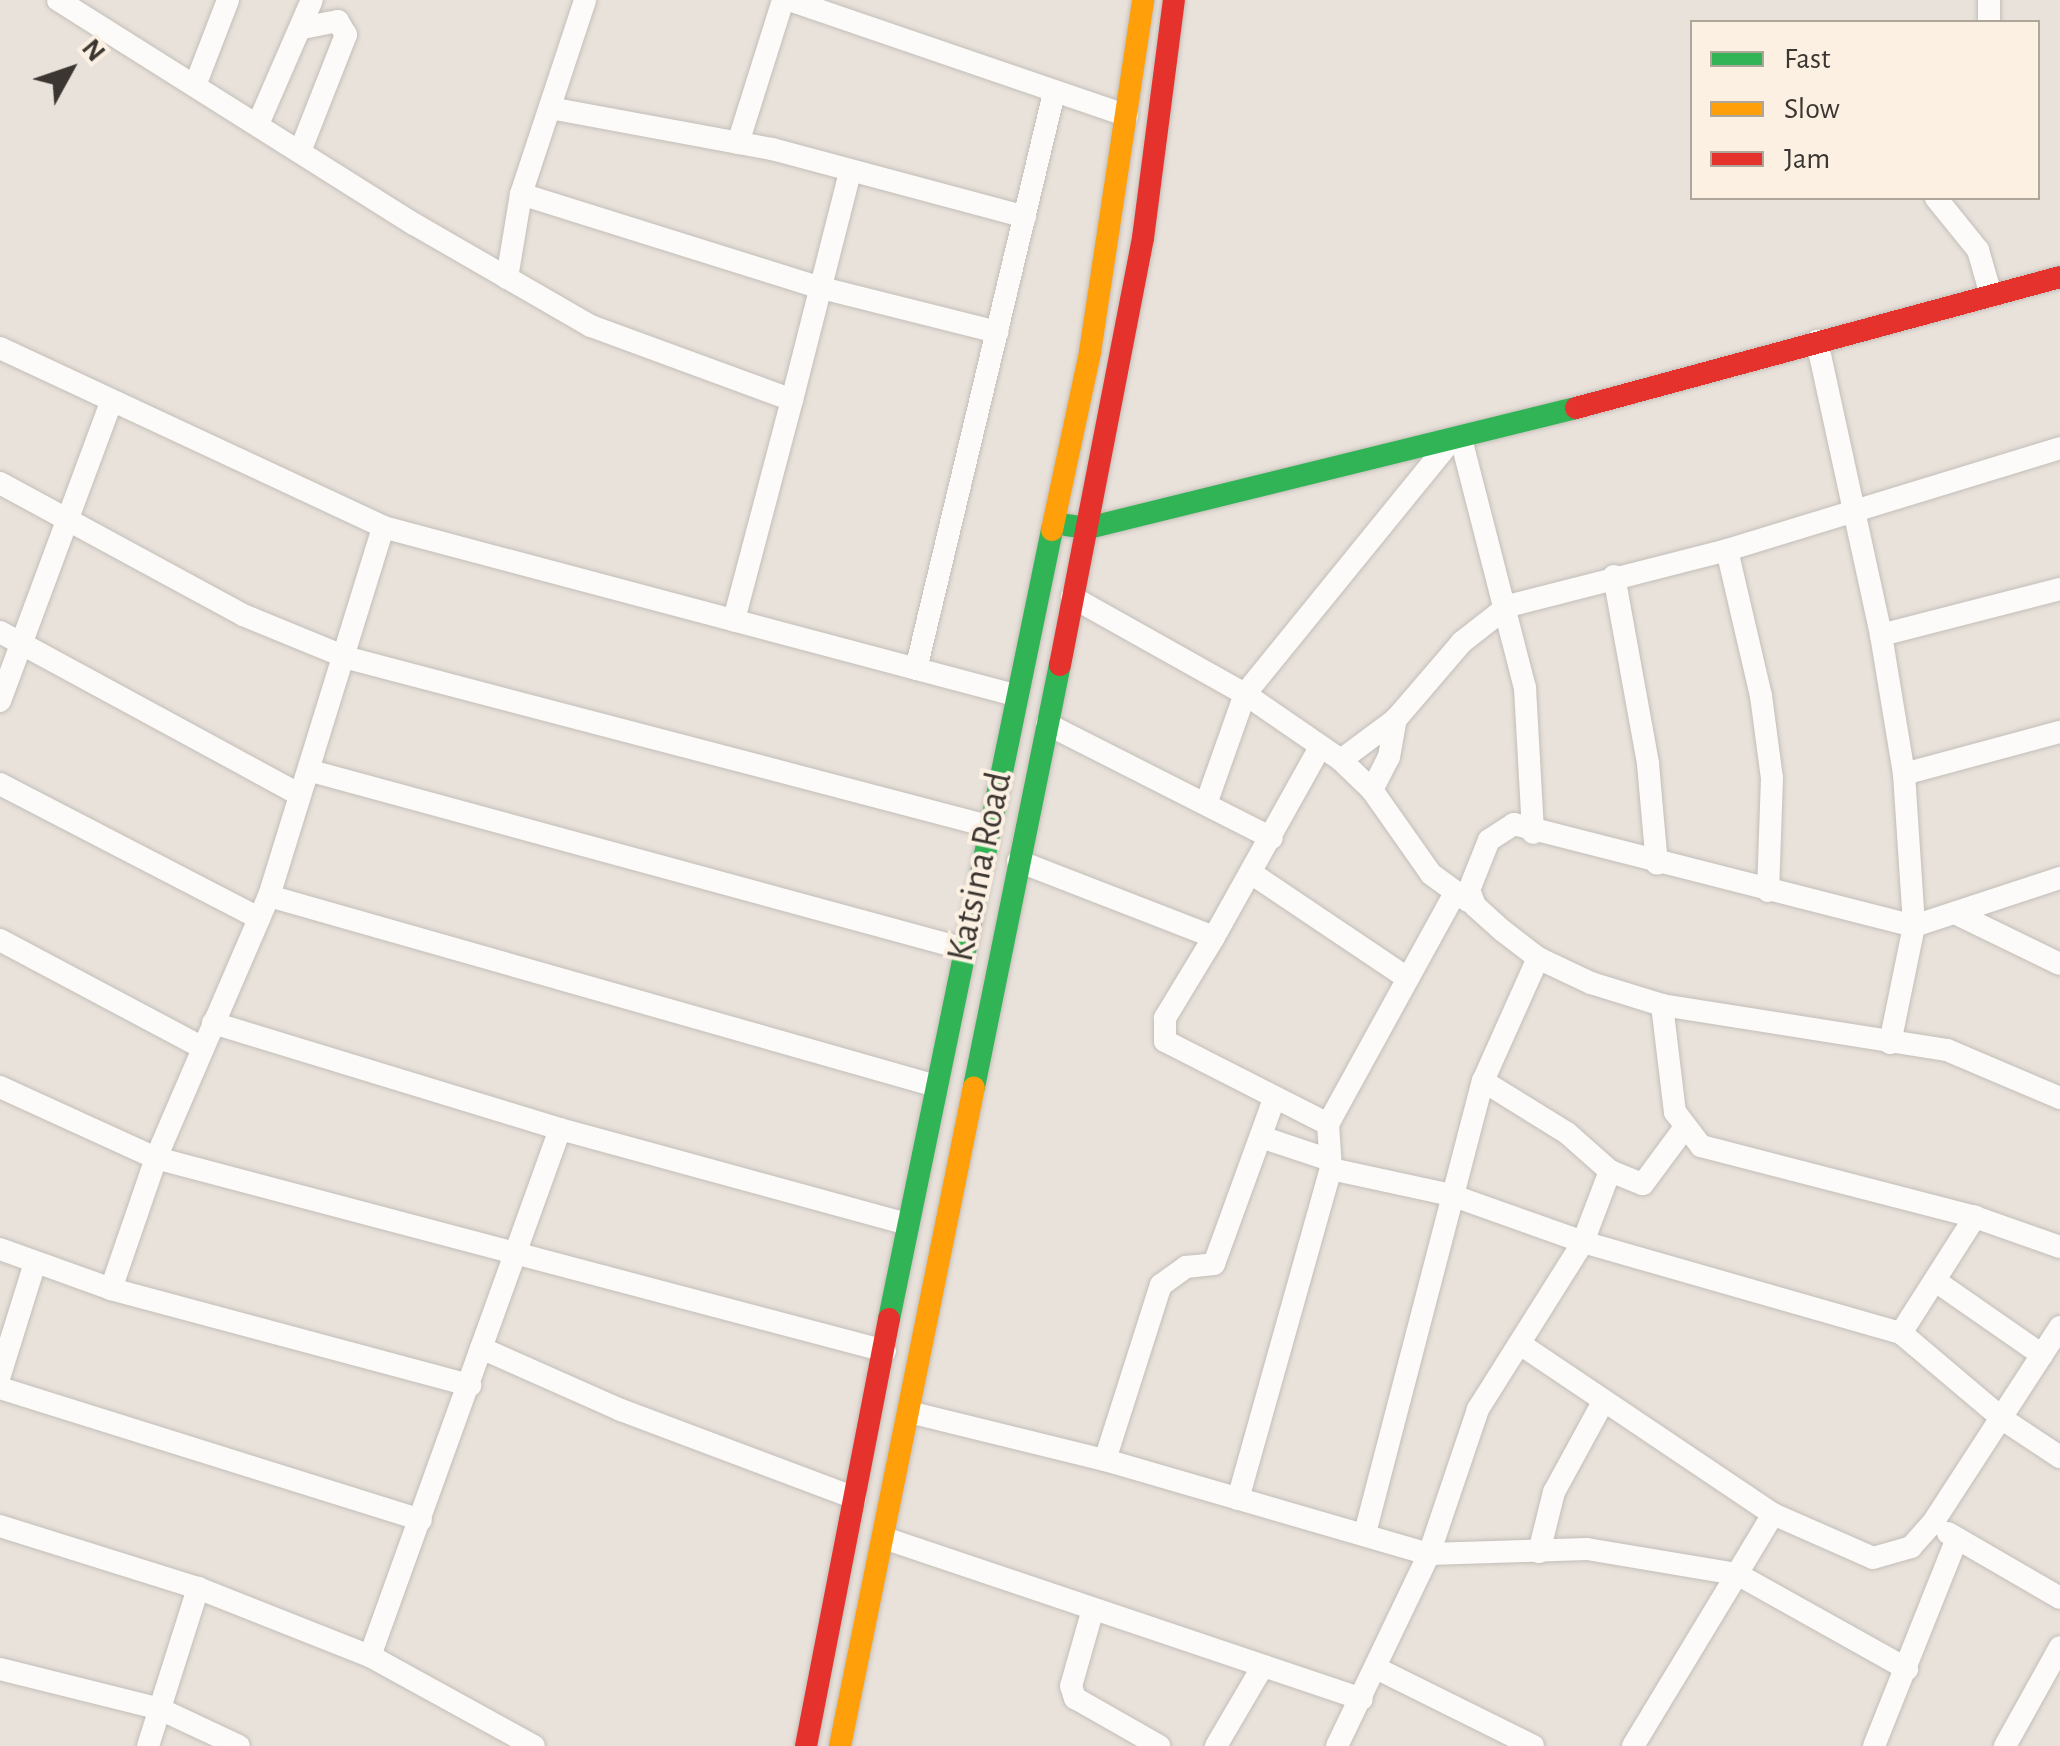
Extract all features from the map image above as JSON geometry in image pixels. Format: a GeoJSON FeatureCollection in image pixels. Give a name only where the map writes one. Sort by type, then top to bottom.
{"type":"FeatureCollection","features":[{"type":"Feature","properties":{"kind":"main road"},"geometry":{"type":"LineString","coordinates":[[806,1746],[961,948],[1090,352],[1128,116],[1142,0]]}},
{"type":"Feature","properties":{"kind":"main road","name":"Katsina Road"},"geometry":{"type":"LineString","coordinates":[[840,1746],[887,1539],[1018,861],[1088,528],[1142,238],[1174,0]]}},
{"type":"Feature","properties":{"kind":"main road"},"geometry":{"type":"LineString","coordinates":[[1052,523],[1088,528],[1455,441],[2060,278]]}},
{"type":"Feature","properties":{"kind":"street"},"geometry":{"type":"LineString","coordinates":[[58,0],[507,278],[614,337],[792,400]]}},
{"type":"Feature","properties":{"kind":"street"},"geometry":{"type":"LineString","coordinates":[[196,83],[228,0]]}},
{"type":"Feature","properties":{"kind":"street"},"geometry":{"type":"LineString","coordinates":[[258,124],[312,0]]}},
{"type":"Feature","properties":{"kind":"street"},"geometry":{"type":"LineString","coordinates":[[507,278],[521,194],[585,0]]}},
{"type":"Feature","properties":{"kind":"street"},"geometry":{"type":"LineString","coordinates":[[738,143],[786,0],[1128,116]]}},
{"type":"Feature","properties":{"kind":"street"},"geometry":{"type":"LineString","coordinates":[[301,149],[346,35],[338,21],[303,28]]}},
{"type":"Feature","properties":{"kind":"street"},"geometry":{"type":"LineString","coordinates":[[916,668],[1054,92]]}},
{"type":"Feature","properties":{"kind":"street"},"geometry":{"type":"LineString","coordinates":[[550,108],[738,143],[1024,217]]}},
{"type":"Feature","properties":{"kind":"street"},"geometry":{"type":"LineString","coordinates":[[734,620],[850,173]]}},
{"type":"Feature","properties":{"kind":"street"},"geometry":{"type":"LineString","coordinates":[[521,194],[818,287],[997,332]]}},
{"type":"Feature","properties":{"kind":"street"},"geometry":{"type":"LineString","coordinates":[[1938,200],[1978,250],[1991,295]]}},
{"type":"Feature","properties":{"kind":"street"},"geometry":{"type":"LineString","coordinates":[[1818,341],[1849,510],[1881,635],[1904,774],[1914,926],[1890,1043]]}},
{"type":"Feature","properties":{"kind":"street"},"geometry":{"type":"LineString","coordinates":[[0,348],[383,527],[1015,695]]}},
{"type":"Feature","properties":{"kind":"street"},"geometry":{"type":"LineString","coordinates":[[0,701],[111,402]]}},
{"type":"Feature","properties":{"kind":"street"},"geometry":{"type":"LineString","coordinates":[[1455,441],[1508,606],[1532,744],[1533,833]]}},
{"type":"Feature","properties":{"kind":"street"},"geometry":{"type":"LineString","coordinates":[[1206,804],[1245,694],[1455,441]]}},
{"type":"Feature","properties":{"kind":"street"},"geometry":{"type":"LineString","coordinates":[[1341,760],[1396,719],[1462,642],[1508,606],[1727,550],[2060,448]]}},
{"type":"Feature","properties":{"kind":"street"},"geometry":{"type":"LineString","coordinates":[[0,483],[243,615],[348,658],[988,826]]}},
{"type":"Feature","properties":{"kind":"street"},"geometry":{"type":"LineString","coordinates":[[111,1289],[156,1158],[264,907],[348,658],[383,527]]}},
{"type":"Feature","properties":{"kind":"street"},"geometry":{"type":"LineString","coordinates":[[1727,550],[1762,696],[1772,778],[1768,891]]}},
{"type":"Feature","properties":{"kind":"street"},"geometry":{"type":"LineString","coordinates":[[1614,576],[1648,764],[1658,864]]}},
{"type":"Feature","properties":{"kind":"street"},"geometry":{"type":"LineString","coordinates":[[1881,635],[2060,589]]}},
{"type":"Feature","properties":{"kind":"street"},"geometry":{"type":"LineString","coordinates":[[1072,597],[1245,694],[1341,760],[1372,790],[1407,846],[1465,900],[1538,958],[1662,1005],[1974,1058],[2060,1098]]}},
{"type":"Feature","properties":{"kind":"street"},"geometry":{"type":"LineString","coordinates":[[0,632],[300,795]]}},
{"type":"Feature","properties":{"kind":"street"},"geometry":{"type":"LineString","coordinates":[[1372,790],[1389,757],[1396,719]]}},
{"type":"Feature","properties":{"kind":"street"},"geometry":{"type":"LineString","coordinates":[[1047,724],[1272,838]]}},
{"type":"Feature","properties":{"kind":"street"},"geometry":{"type":"LineString","coordinates":[[1904,774],[2060,732]]}},
{"type":"Feature","properties":{"kind":"street"},"geometry":{"type":"LineString","coordinates":[[1320,746],[1272,838],[1161,1029],[1165,1041],[1328,1124]]}},
{"type":"Feature","properties":{"kind":"street"},"geometry":{"type":"LineString","coordinates":[[311,770],[961,948]]}},
{"type":"Feature","properties":{"kind":"street"},"geometry":{"type":"LineString","coordinates":[[0,784],[264,907],[936,1086]]}},
{"type":"Feature","properties":{"kind":"street"},"geometry":{"type":"LineString","coordinates":[[1238,1499],[1329,1164],[1328,1124],[1406,978],[1465,900],[1475,863],[1489,840],[1514,824],[1533,833],[1914,926],[2060,878]]}},
{"type":"Feature","properties":{"kind":"street"},"geometry":{"type":"LineString","coordinates":[[1018,861],[1214,937]]}},
{"type":"Feature","properties":{"kind":"street"},"geometry":{"type":"LineString","coordinates":[[1251,873],[1406,978]]}},
{"type":"Feature","properties":{"kind":"street"},"geometry":{"type":"LineString","coordinates":[[1957,914],[2060,964]]}},
{"type":"Feature","properties":{"kind":"street"},"geometry":{"type":"LineString","coordinates":[[0,940],[203,1048]]}},
{"type":"Feature","properties":{"kind":"street"},"geometry":{"type":"LineString","coordinates":[[1365,1533],[1483,1081],[1538,958]]}},
{"type":"Feature","properties":{"kind":"street"},"geometry":{"type":"LineString","coordinates":[[1662,1005],[1670,1094],[1683,1130],[1722,1156],[1975,1217],[2060,1247]]}},
{"type":"Feature","properties":{"kind":"street"},"geometry":{"type":"LineString","coordinates":[[213,1023],[560,1129],[908,1224]]}},
{"type":"Feature","properties":{"kind":"street"},"geometry":{"type":"LineString","coordinates":[[1483,1081],[1567,1134],[1610,1171],[1643,1184],[1652,1180],[1683,1130]]}},
{"type":"Feature","properties":{"kind":"street"},"geometry":{"type":"LineString","coordinates":[[0,1086],[156,1158],[885,1351]]}},
{"type":"Feature","properties":{"kind":"street"},"geometry":{"type":"LineString","coordinates":[[1105,1460],[1161,1285],[1186,1267],[1214,1264],[1264,1138],[1274,1099]]}},
{"type":"Feature","properties":{"kind":"street"},"geometry":{"type":"LineString","coordinates":[[370,1656],[560,1129]]}},
{"type":"Feature","properties":{"kind":"street"},"geometry":{"type":"LineString","coordinates":[[1264,1138],[1329,1164],[1451,1195],[1583,1242],[1902,1333],[2004,1420],[2060,1457]]}},
{"type":"Feature","properties":{"kind":"street"},"geometry":{"type":"LineString","coordinates":[[1337,1746],[1378,1669],[1429,1554],[1478,1408],[1522,1346],[1583,1242],[1610,1171]]}},
{"type":"Feature","properties":{"kind":"street"},"geometry":{"type":"LineString","coordinates":[[1902,1333],[1938,1282],[1975,1217]]}},
{"type":"Feature","properties":{"kind":"street"},"geometry":{"type":"LineString","coordinates":[[0,1249],[34,1266],[111,1289],[470,1385]]}},
{"type":"Feature","properties":{"kind":"street"},"geometry":{"type":"LineString","coordinates":[[0,1375],[34,1266]]}},
{"type":"Feature","properties":{"kind":"street"},"geometry":{"type":"LineString","coordinates":[[1938,1282],[2042,1355]]}},
{"type":"Feature","properties":{"kind":"street"},"geometry":{"type":"LineString","coordinates":[[1522,1346],[1773,1514],[1873,1558],[1911,1547],[1932,1524],[2004,1420],[2060,1327]]}},
{"type":"Feature","properties":{"kind":"street"},"geometry":{"type":"LineString","coordinates":[[481,1348],[621,1410],[856,1498]]}},
{"type":"Feature","properties":{"kind":"street"},"geometry":{"type":"LineString","coordinates":[[0,1388],[421,1520]]}},
{"type":"Feature","properties":{"kind":"street"},"geometry":{"type":"LineString","coordinates":[[1539,1552],[1554,1492],[1603,1402]]}},
{"type":"Feature","properties":{"kind":"street"},"geometry":{"type":"LineString","coordinates":[[912,1413],[1105,1460],[1429,1554],[1587,1549],[1737,1574],[1907,1670]]}},
{"type":"Feature","properties":{"kind":"street"},"geometry":{"type":"LineString","coordinates":[[1632,1746],[1773,1514]]}},
{"type":"Feature","properties":{"kind":"street"},"geometry":{"type":"LineString","coordinates":[[1932,1524],[2060,1598]]}},
{"type":"Feature","properties":{"kind":"street"},"geometry":{"type":"LineString","coordinates":[[0,1526],[198,1588],[370,1656],[509,1741],[534,1746]]}},
{"type":"Feature","properties":{"kind":"street"},"geometry":{"type":"LineString","coordinates":[[887,1539],[1362,1699]]}},
{"type":"Feature","properties":{"kind":"street"},"geometry":{"type":"LineString","coordinates":[[1874,1746],[1957,1539]]}},
{"type":"Feature","properties":{"kind":"street"},"geometry":{"type":"LineString","coordinates":[[148,1746],[198,1588]]}},
{"type":"Feature","properties":{"kind":"street"},"geometry":{"type":"LineString","coordinates":[[1093,1609],[1072,1686],[1075,1698],[1159,1746]]}},
{"type":"Feature","properties":{"kind":"street"},"geometry":{"type":"LineString","coordinates":[[2005,1746],[2060,1646]]}},
{"type":"Feature","properties":{"kind":"street"},"geometry":{"type":"LineString","coordinates":[[1216,1746],[1263,1666]]}},
{"type":"Feature","properties":{"kind":"street"},"geometry":{"type":"LineString","coordinates":[[0,1669],[160,1709],[239,1746]]}},
{"type":"Feature","properties":{"kind":"street"},"geometry":{"type":"LineString","coordinates":[[1378,1669],[1533,1746]]}},
{"type":"Feature","properties":{"kind":"traffic: fast"},"geometry":{"type":"LineString","coordinates":[[1066,525],[1088,528],[1576,408]]}},
{"type":"Feature","properties":{"kind":"traffic: fast"},"geometry":{"type":"LineString","coordinates":[[889,1319],[1052,530]]}},
{"type":"Feature","properties":{"kind":"traffic: fast"},"geometry":{"type":"LineString","coordinates":[[974,1087],[1060,665]]}},
{"type":"Feature","properties":{"kind":"traffic: slow"},"geometry":{"type":"LineString","coordinates":[[1052,530],[1090,352],[1143,0]]}},
{"type":"Feature","properties":{"kind":"traffic: slow"},"geometry":{"type":"LineString","coordinates":[[840,1746],[974,1087]]}},
{"type":"Feature","properties":{"kind":"traffic: jam"},"geometry":{"type":"LineString","coordinates":[[1060,665],[1143,238],[1174,0]]}},
{"type":"Feature","properties":{"kind":"traffic: jam"},"geometry":{"type":"LineString","coordinates":[[1576,408],[2060,277]]}},
{"type":"Feature","properties":{"kind":"traffic: jam"},"geometry":{"type":"LineString","coordinates":[[806,1746],[889,1319]]}}]}
